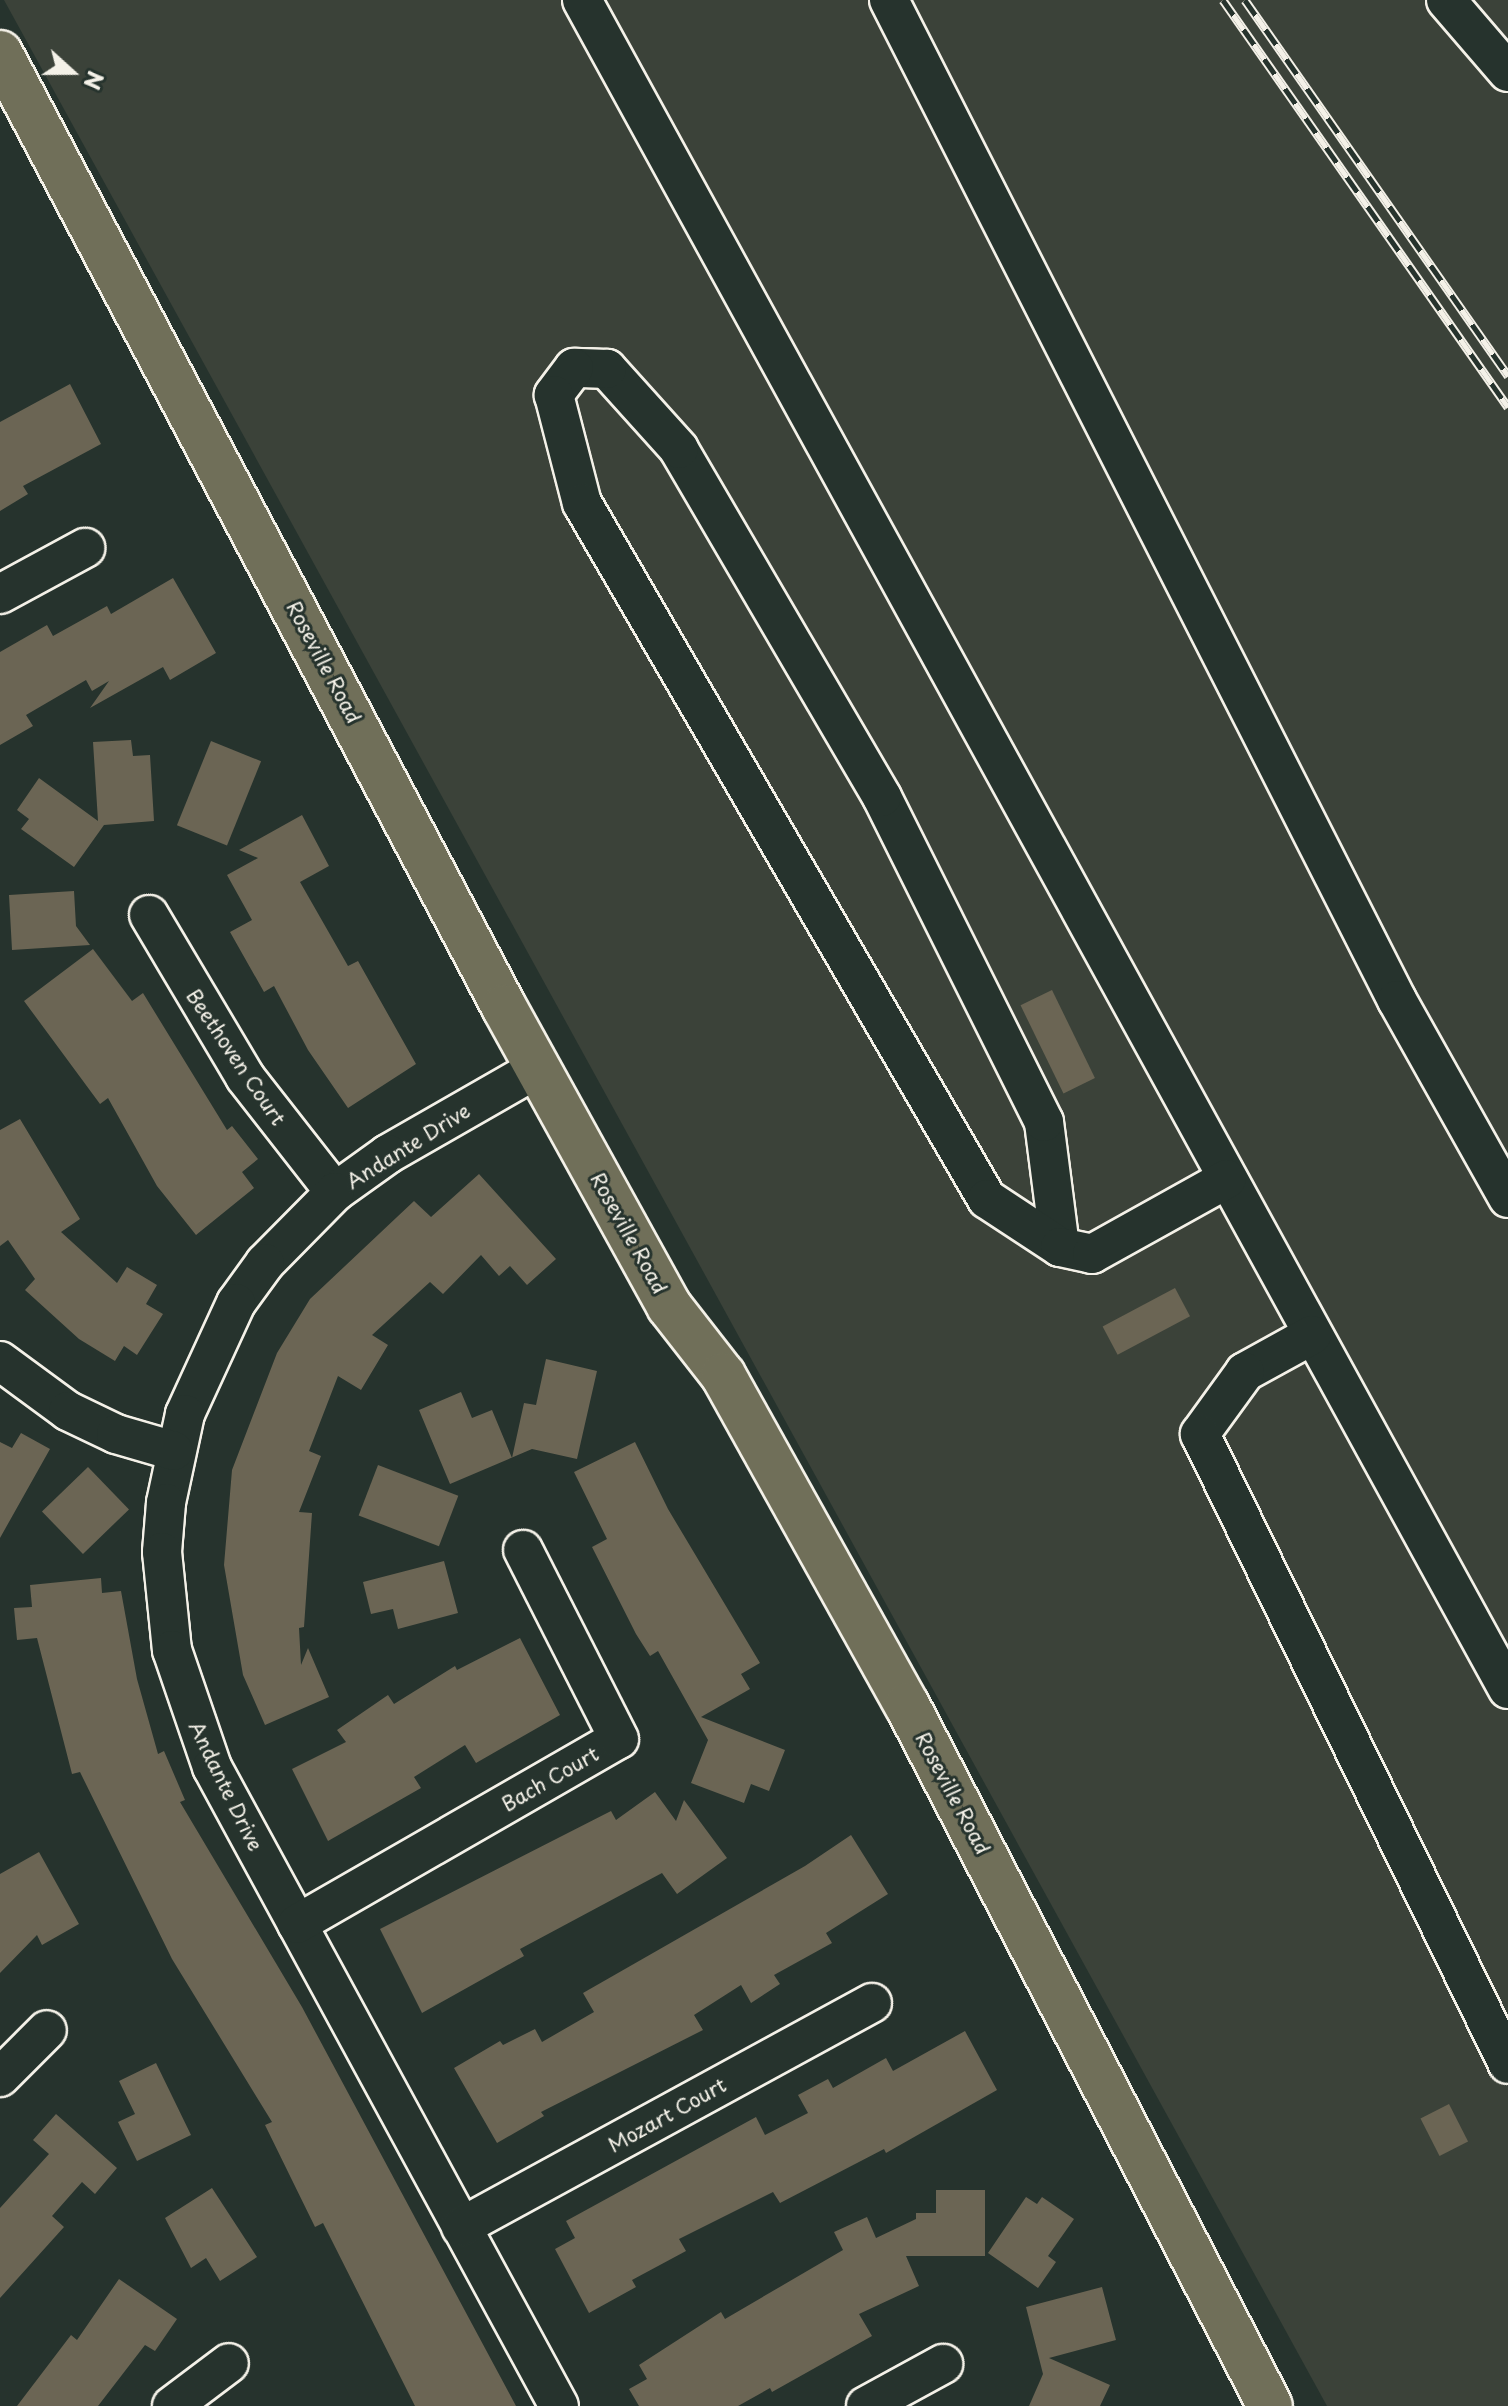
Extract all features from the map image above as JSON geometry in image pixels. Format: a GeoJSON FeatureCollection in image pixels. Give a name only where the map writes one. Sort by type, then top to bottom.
{"type":"FeatureCollection","features":[{"type":"Feature","properties":{"kind":"main road","name":"Roseville Road"},"geometry":{"type":"LineString","coordinates":[[0,53],[538,1068],[669,1306],[723,1375],[907,1705],[1270,2406]]}},
{"type":"Feature","properties":{"kind":"street"},"geometry":{"type":"LineString","coordinates":[[582,0],[1508,1689]]}},
{"type":"Feature","properties":{"kind":"street"},"geometry":{"type":"LineString","coordinates":[[889,0],[1397,1000],[1508,1198]]}},
{"type":"Feature","properties":{"kind":"street"},"geometry":{"type":"LineString","coordinates":[[1446,0],[1508,72]]}},
{"type":"Feature","properties":{"kind":"street"},"geometry":{"type":"LineString","coordinates":[[1060,1247],[1044,1122],[882,797],[679,449],[607,369],[574,368],[554,395],[582,503],[987,1199],[1060,1247],[1092,1254],[1227,1179]]}},
{"type":"Feature","properties":{"kind":"street"},"geometry":{"type":"LineString","coordinates":[[0,594],[85,548]]}},
{"type":"Feature","properties":{"kind":"street","name":"Beethoven Court"},"geometry":{"type":"LineString","coordinates":[[149,915],[245,1077],[335,1192]]}},
{"type":"Feature","properties":{"kind":"street","name":"Andante Drive"},"geometry":{"type":"LineString","coordinates":[[538,1068],[388,1154],[335,1192],[298,1225],[236,1303],[202,1368],[174,1451],[162,1552],[165,1602],[181,1686],[212,1767],[559,2406]]}},
{"type":"Feature","properties":{"kind":"street"},"geometry":{"type":"LineString","coordinates":[[1312,1335],[1245,1372],[1200,1434],[1508,2064]]}},
{"type":"Feature","properties":{"kind":"street"},"geometry":{"type":"LineString","coordinates":[[0,1361],[68,1411],[116,1434],[174,1451]]}},
{"type":"Feature","properties":{"kind":"street","name":"Bach Court"},"geometry":{"type":"LineString","coordinates":[[297,1924],[619,1739],[523,1550]]}},
{"type":"Feature","properties":{"kind":"street","name":"Mozart Court"},"geometry":{"type":"LineString","coordinates":[[461,2227],[872,2003]]}},
{"type":"Feature","properties":{"kind":"street"},"geometry":{"type":"LineString","coordinates":[[0,2077],[47,2030]]}},
{"type":"Feature","properties":{"kind":"street"},"geometry":{"type":"LineString","coordinates":[[172,2406],[229,2363]]}},
{"type":"Feature","properties":{"kind":"street"},"geometry":{"type":"LineString","coordinates":[[866,2406],[943,2364]]}},
{"type":"Feature","properties":{"kind":"shaded area"},"geometry":{"type":"Polygon","coordinates":[[[4,0],[1508,0],[1508,2406],[1327,2406],[4,0]]]}},
{"type":"Feature","properties":{"kind":"building"},"geometry":{"type":"Polygon","coordinates":[[[70,384],[101,444],[23,486],[28,494],[0,511],[0,422],[70,384]]]}},
{"type":"Feature","properties":{"kind":"building"},"geometry":{"type":"Polygon","coordinates":[[[173,578],[216,653],[170,680],[163,667],[90,708],[109,681],[92,691],[86,680],[26,715],[33,726],[0,745],[0,652],[47,625],[53,636],[107,606],[111,614],[173,578]]]}},
{"type":"Feature","properties":{"kind":"building"},"geometry":{"type":"Polygon","coordinates":[[[131,740],[133,756],[150,755],[154,821],[104,825],[74,867],[21,829],[29,819],[17,810],[39,778],[98,821],[93,742],[131,740]]]}},
{"type":"Feature","properties":{"kind":"building"},"geometry":{"type":"Polygon","coordinates":[[[211,741],[261,761],[227,846],[177,825],[211,741]]]}},
{"type":"Feature","properties":{"kind":"building"},"geometry":{"type":"Polygon","coordinates":[[[302,815],[329,866],[300,882],[348,966],[358,961],[416,1064],[348,1108],[308,1050],[274,986],[264,992],[230,932],[252,920],[227,875],[258,858],[239,850],[302,815]]]}},
{"type":"Feature","properties":{"kind":"building"},"geometry":{"type":"Polygon","coordinates":[[[74,891],[76,926],[90,945],[12,950],[9,895],[74,891]]]}},
{"type":"Feature","properties":{"kind":"building"},"geometry":{"type":"Polygon","coordinates":[[[93,949],[132,1001],[143,993],[227,1130],[232,1126],[258,1159],[242,1172],[254,1188],[196,1235],[157,1186],[108,1098],[100,1104],[24,1001],[93,949]]]}},
{"type":"Feature","properties":{"kind":"building"},"geometry":{"type":"Polygon","coordinates":[[[1052,990],[1095,1078],[1064,1093],[1021,1005],[1052,990]]]}},
{"type":"Feature","properties":{"kind":"building"},"geometry":{"type":"Polygon","coordinates":[[[20,1119],[80,1219],[61,1232],[117,1283],[127,1267],[157,1285],[146,1304],[163,1314],[137,1355],[124,1346],[115,1361],[79,1339],[25,1290],[35,1279],[8,1240],[0,1246],[0,1130],[20,1119]]]}},
{"type":"Feature","properties":{"kind":"building"},"geometry":{"type":"Polygon","coordinates":[[[479,1174],[556,1259],[527,1285],[510,1266],[499,1276],[481,1255],[443,1294],[430,1282],[372,1335],[388,1345],[361,1390],[338,1376],[309,1451],[321,1456],[299,1512],[312,1513],[304,1627],[299,1628],[301,1665],[308,1648],[329,1697],[265,1725],[243,1675],[224,1565],[232,1470],[277,1353],[310,1299],[414,1201],[431,1217],[479,1174]]]}},
{"type":"Feature","properties":{"kind":"building"},"geometry":{"type":"Polygon","coordinates":[[[1175,1288],[1190,1316],[1118,1355],[1103,1326],[1175,1288]]]}},
{"type":"Feature","properties":{"kind":"building"},"geometry":{"type":"Polygon","coordinates":[[[546,1359],[597,1371],[577,1459],[532,1449],[512,1457],[524,1403],[536,1405],[546,1359]]]}},
{"type":"Feature","properties":{"kind":"building"},"geometry":{"type":"Polygon","coordinates":[[[461,1392],[472,1418],[492,1410],[512,1458],[450,1484],[419,1410],[461,1392]]]}},
{"type":"Feature","properties":{"kind":"building"},"geometry":{"type":"Polygon","coordinates":[[[21,1433],[50,1449],[0,1538],[0,1442],[12,1448],[21,1433]]]}},
{"type":"Feature","properties":{"kind":"building"},"geometry":{"type":"Polygon","coordinates":[[[635,1442],[668,1509],[760,1663],[741,1674],[750,1689],[701,1717],[785,1750],[769,1791],[751,1784],[744,1803],[691,1783],[708,1740],[658,1651],[650,1656],[636,1634],[592,1547],[607,1539],[574,1472],[635,1442]]]}},
{"type":"Feature","properties":{"kind":"building"},"geometry":{"type":"Polygon","coordinates":[[[378,1465],[458,1496],[439,1546],[359,1515],[378,1465]]]}},
{"type":"Feature","properties":{"kind":"building"},"geometry":{"type":"Polygon","coordinates":[[[88,1467],[129,1509],[83,1554],[42,1511],[88,1467]]]}},
{"type":"Feature","properties":{"kind":"building"},"geometry":{"type":"Polygon","coordinates":[[[444,1561],[458,1613],[398,1629],[393,1609],[371,1614],[363,1582],[444,1561]]]}},
{"type":"Feature","properties":{"kind":"building"},"geometry":{"type":"Polygon","coordinates":[[[101,1578],[102,1593],[121,1591],[137,1679],[158,1754],[164,1751],[185,1800],[180,1802],[302,2007],[516,2406],[415,2406],[323,2223],[315,2227],[265,2125],[272,2122],[172,1959],[80,1772],[72,1774],[37,1638],[17,1640],[14,1608],[32,1607],[30,1585],[101,1578]]]}},
{"type":"Feature","properties":{"kind":"building"},"geometry":{"type":"Polygon","coordinates":[[[520,1638],[560,1715],[476,1763],[465,1745],[414,1777],[421,1788],[328,1841],[292,1769],[346,1742],[337,1730],[388,1695],[394,1704],[455,1666],[457,1670],[520,1638]]]}},
{"type":"Feature","properties":{"kind":"building"},"geometry":{"type":"Polygon","coordinates":[[[655,1792],[676,1821],[684,1800],[727,1858],[677,1894],[662,1873],[520,1949],[524,1956],[422,2013],[380,1929],[611,1811],[616,1820],[655,1792]]]}},
{"type":"Feature","properties":{"kind":"building"},"geometry":{"type":"Polygon","coordinates":[[[851,1835],[888,1894],[826,1933],[832,1943],[774,1975],[780,1984],[751,2003],[741,1985],[694,2015],[703,2030],[541,2112],[544,2116],[497,2143],[454,2068],[500,2041],[503,2045],[535,2029],[542,2042],[594,2012],[583,1993],[805,1866],[851,1835]]]}},
{"type":"Feature","properties":{"kind":"building"},"geometry":{"type":"Polygon","coordinates":[[[39,1852],[79,1924],[42,1945],[37,1935],[0,1973],[0,1874],[39,1852]]]}},
{"type":"Feature","properties":{"kind":"building"},"geometry":{"type":"Polygon","coordinates":[[[965,2031],[997,2090],[886,2153],[884,2149],[780,2203],[773,2192],[679,2239],[686,2251],[632,2280],[636,2287],[589,2313],[555,2249],[575,2238],[566,2221],[756,2117],[765,2135],[808,2113],[798,2095],[828,2079],[833,2088],[886,2058],[893,2071],[965,2031]]]}},
{"type":"Feature","properties":{"kind":"building"},"geometry":{"type":"Polygon","coordinates":[[[156,2063],[191,2135],[137,2161],[118,2122],[135,2114],[119,2081],[156,2063]]]}},
{"type":"Feature","properties":{"kind":"building"},"geometry":{"type":"Polygon","coordinates":[[[1449,2104],[1468,2141],[1440,2156],[1420,2119],[1449,2104]]]}},
{"type":"Feature","properties":{"kind":"building"},"geometry":{"type":"Polygon","coordinates":[[[56,2114],[117,2168],[95,2194],[82,2182],[52,2216],[64,2227],[0,2298],[0,2208],[49,2154],[33,2140],[56,2114]]]}},
{"type":"Feature","properties":{"kind":"building"},"geometry":{"type":"Polygon","coordinates":[[[212,2188],[257,2257],[220,2281],[206,2258],[191,2268],[165,2218],[212,2188]]]}},
{"type":"Feature","properties":{"kind":"building"},"geometry":{"type":"Polygon","coordinates":[[[936,2190],[985,2190],[985,2256],[906,2256],[919,2286],[859,2314],[872,2336],[772,2392],[770,2388],[738,2406],[639,2406],[629,2389],[647,2379],[639,2365],[721,2312],[725,2319],[843,2250],[834,2232],[867,2217],[876,2238],[916,2219],[916,2213],[936,2213],[936,2190]]]}},
{"type":"Feature","properties":{"kind":"building"},"geometry":{"type":"Polygon","coordinates":[[[1026,2197],[1037,2204],[1042,2197],[1074,2219],[1048,2256],[1056,2262],[1038,2288],[988,2253],[1026,2197]]]}},
{"type":"Feature","properties":{"kind":"building"},"geometry":{"type":"Polygon","coordinates":[[[119,2279],[177,2319],[155,2351],[145,2345],[98,2406],[17,2406],[71,2335],[77,2340],[119,2279]]]}},
{"type":"Feature","properties":{"kind":"building"},"geometry":{"type":"Polygon","coordinates":[[[1102,2287],[1116,2340],[1049,2358],[1110,2385],[1100,2406],[1029,2406],[1043,2374],[1026,2307],[1102,2287]]]}},
{"type":"Feature","properties":{"kind":"railway"},"geometry":{"type":"LineString","coordinates":[[1223,0],[1508,407]]}},
{"type":"Feature","properties":{"kind":"railway"},"geometry":{"type":"LineString","coordinates":[[1245,0],[1508,376]]}}]}
